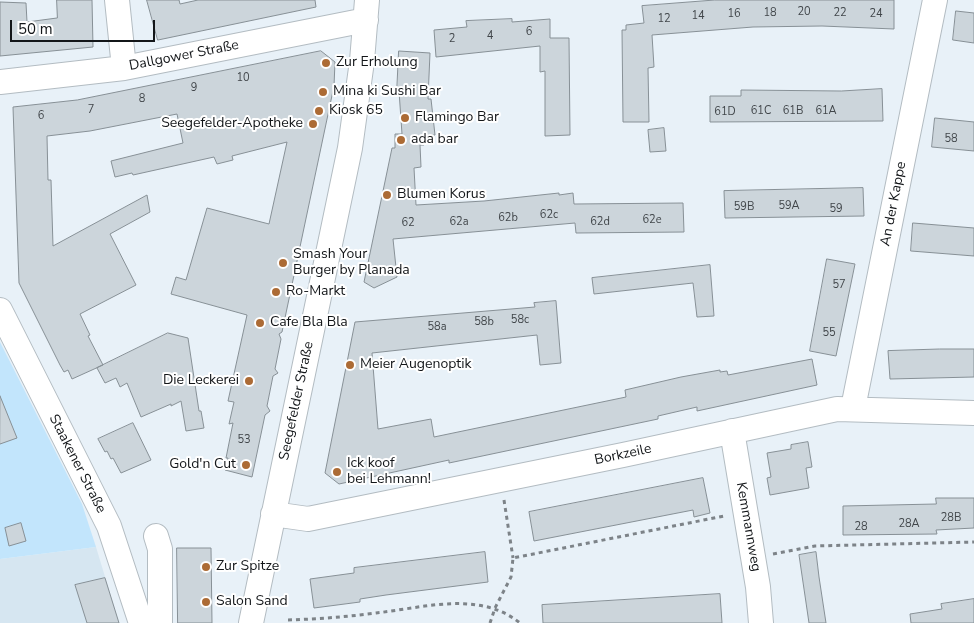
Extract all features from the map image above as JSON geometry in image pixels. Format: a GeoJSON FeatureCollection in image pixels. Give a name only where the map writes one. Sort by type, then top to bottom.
{"type":"FeatureCollection","features":[{"type":"Feature","properties":{"kind":"street"},"geometry":{"type":"LineString","coordinates":[[117,0],[124,68]]}},
{"type":"Feature","properties":{"kind":"street","name":"An der Kappe"},"geometry":{"type":"LineString","coordinates":[[853,408],[935,0]]}},
{"type":"Feature","properties":{"kind":"street","name":"Dallgower Straße"},"geometry":{"type":"LineString","coordinates":[[0,82],[124,68],[366,10]]}},
{"type":"Feature","properties":{"kind":"street","name":"Seegefelder Straße"},"geometry":{"type":"LineString","coordinates":[[251,623],[350,148],[362,61],[366,10]]}},
{"type":"Feature","properties":{"kind":"street","name":"Staakener Straße"},"geometry":{"type":"LineString","coordinates":[[0,310],[109,526],[141,623]]}},
{"type":"Feature","properties":{"kind":"street","name":"Borkzeile"},"geometry":{"type":"LineString","coordinates":[[273,514],[308,519],[837,408],[974,413]]}},
{"type":"Feature","properties":{"kind":"street","name":"Kemmannweg"},"geometry":{"type":"LineString","coordinates":[[732,431],[758,587],[762,623]]}},
{"type":"Feature","properties":{"kind":"street"},"geometry":{"type":"LineString","coordinates":[[156,536],[160,549],[160,623]]}},
{"type":"Feature","properties":{"kind":"path"},"geometry":{"type":"LineString","coordinates":[[490,623],[494,608],[511,577],[513,558],[504,500]]}},
{"type":"Feature","properties":{"kind":"path"},"geometry":{"type":"LineString","coordinates":[[513,558],[732,514]]}},
{"type":"Feature","properties":{"kind":"path"},"geometry":{"type":"LineString","coordinates":[[771,554],[815,546],[974,542]]}},
{"type":"Feature","properties":{"kind":"path"},"geometry":{"type":"LineString","coordinates":[[288,620],[335,618],[447,604],[472,604],[494,608],[510,615],[520,623]]}},
{"type":"Feature","properties":{"kind":"shaded area"},"geometry":{"type":"Polygon","coordinates":[[[0,342],[82,504],[96,547],[0,559],[0,342]]]}},
{"type":"Feature","properties":{"kind":"shaded area"},"geometry":{"type":"Polygon","coordinates":[[[96,547],[119,623],[0,623],[0,559],[96,547]]]}},
{"type":"Feature","properties":{"kind":"building"},"geometry":{"type":"Polygon","coordinates":[[[57,0],[92,0],[93,47],[0,56],[0,2],[26,3],[27,22],[57,18],[57,0]]]}},
{"type":"Feature","properties":{"kind":"building"},"geometry":{"type":"Polygon","coordinates":[[[147,0],[179,0],[180,4],[198,0],[315,0],[316,7],[158,40],[147,0]]]}},
{"type":"Feature","properties":{"kind":"building"},"geometry":{"type":"Polygon","coordinates":[[[715,0],[894,0],[894,29],[822,26],[753,27],[652,35],[654,67],[648,68],[649,122],[623,122],[622,30],[626,30],[626,25],[644,23],[642,6],[715,0]]]}},
{"type":"Feature","properties":{"kind":"building"},"geometry":{"type":"Polygon","coordinates":[[[956,11],[974,13],[974,43],[953,40],[956,11]]]}},
{"type":"Feature","properties":{"kind":"building"},"geometry":{"type":"Polygon","coordinates":[[[512,19],[512,22],[550,19],[550,38],[569,38],[570,135],[545,136],[545,71],[540,72],[540,46],[436,57],[434,30],[467,27],[466,21],[512,19]]]}},
{"type":"Feature","properties":{"kind":"building"},"geometry":{"type":"Polygon","coordinates":[[[321,51],[335,62],[334,86],[282,332],[279,334],[281,339],[275,369],[278,373],[273,376],[267,406],[270,411],[265,415],[252,477],[225,470],[233,423],[229,424],[234,402],[228,401],[247,315],[171,294],[176,277],[186,280],[207,208],[269,224],[287,142],[232,156],[233,160],[217,164],[214,157],[133,175],[132,173],[115,177],[111,161],[183,143],[177,114],[90,131],[47,136],[48,180],[51,180],[53,246],[147,195],[150,212],[110,234],[136,285],[80,314],[90,335],[88,336],[103,365],[72,379],[68,370],[64,372],[60,365],[19,283],[13,107],[77,100],[321,51]]]}},
{"type":"Feature","properties":{"kind":"building"},"geometry":{"type":"Polygon","coordinates":[[[399,51],[430,53],[428,99],[431,99],[435,135],[423,136],[424,145],[420,145],[421,167],[414,168],[416,205],[484,201],[559,193],[559,195],[573,193],[574,204],[683,203],[684,232],[576,233],[575,223],[393,239],[397,277],[374,288],[364,282],[392,148],[395,148],[395,134],[402,134],[399,91],[397,92],[399,51]]]}},
{"type":"Feature","properties":{"kind":"building"},"geometry":{"type":"Polygon","coordinates":[[[882,89],[883,121],[710,122],[710,96],[741,96],[741,90],[841,91],[882,89]]]}},
{"type":"Feature","properties":{"kind":"building"},"geometry":{"type":"Polygon","coordinates":[[[935,118],[974,122],[974,151],[932,147],[935,118]]]}},
{"type":"Feature","properties":{"kind":"building"},"geometry":{"type":"Polygon","coordinates":[[[664,128],[666,151],[650,152],[648,130],[664,128]]]}},
{"type":"Feature","properties":{"kind":"building"},"geometry":{"type":"Polygon","coordinates":[[[863,188],[864,216],[725,218],[724,191],[863,188]]]}},
{"type":"Feature","properties":{"kind":"building"},"geometry":{"type":"Polygon","coordinates":[[[913,223],[974,228],[974,256],[911,251],[913,223]]]}},
{"type":"Feature","properties":{"kind":"building"},"geometry":{"type":"Polygon","coordinates":[[[827,259],[855,264],[836,356],[810,351],[827,259]]]}},
{"type":"Feature","properties":{"kind":"building"},"geometry":{"type":"Polygon","coordinates":[[[710,265],[714,316],[697,317],[693,283],[594,294],[592,278],[710,265]]]}},
{"type":"Feature","properties":{"kind":"building"},"geometry":{"type":"Polygon","coordinates":[[[556,301],[561,363],[540,365],[537,335],[372,353],[378,429],[431,419],[434,437],[626,397],[625,390],[681,377],[720,370],[720,372],[727,371],[728,375],[812,359],[817,385],[697,411],[697,407],[658,416],[658,419],[449,463],[449,460],[339,484],[325,473],[355,322],[535,307],[534,303],[556,301]]]}},
{"type":"Feature","properties":{"kind":"building"},"geometry":{"type":"Polygon","coordinates":[[[168,333],[188,338],[199,411],[201,411],[204,428],[186,431],[181,401],[141,417],[127,383],[120,387],[116,378],[105,383],[97,368],[168,333]]]}},
{"type":"Feature","properties":{"kind":"building"},"geometry":{"type":"Polygon","coordinates":[[[974,349],[974,377],[890,379],[888,351],[974,349]]]}},
{"type":"Feature","properties":{"kind":"building"},"geometry":{"type":"Polygon","coordinates":[[[0,396],[17,438],[0,444],[0,396]]]}},
{"type":"Feature","properties":{"kind":"building"},"geometry":{"type":"Polygon","coordinates":[[[133,423],[151,460],[121,473],[113,458],[111,459],[107,451],[105,452],[98,439],[133,423]]]}},
{"type":"Feature","properties":{"kind":"building"},"geometry":{"type":"Polygon","coordinates":[[[808,442],[812,467],[806,468],[809,488],[770,495],[767,478],[771,477],[767,453],[791,449],[791,445],[808,442]]]}},
{"type":"Feature","properties":{"kind":"building"},"geometry":{"type":"Polygon","coordinates":[[[703,478],[710,513],[694,517],[693,510],[534,541],[529,512],[703,478]]]}},
{"type":"Feature","properties":{"kind":"building"},"geometry":{"type":"Polygon","coordinates":[[[936,498],[974,498],[974,528],[936,530],[937,534],[843,535],[843,506],[936,504],[936,498]]]}},
{"type":"Feature","properties":{"kind":"building"},"geometry":{"type":"Polygon","coordinates":[[[21,523],[26,541],[9,546],[5,528],[21,523]]]}},
{"type":"Feature","properties":{"kind":"building"},"geometry":{"type":"Polygon","coordinates":[[[177,548],[211,548],[212,623],[178,623],[177,548]]]}},
{"type":"Feature","properties":{"kind":"building"},"geometry":{"type":"Polygon","coordinates":[[[485,552],[488,582],[386,595],[360,599],[360,602],[314,608],[310,579],[354,573],[354,568],[485,552]]]}},
{"type":"Feature","properties":{"kind":"building"},"geometry":{"type":"Polygon","coordinates":[[[816,552],[826,623],[809,623],[799,555],[816,552]]]}},
{"type":"Feature","properties":{"kind":"building"},"geometry":{"type":"Polygon","coordinates":[[[105,578],[119,623],[87,623],[75,585],[105,578]]]}},
{"type":"Feature","properties":{"kind":"building"},"geometry":{"type":"Polygon","coordinates":[[[720,594],[722,623],[543,623],[542,605],[720,594]]]}},
{"type":"Feature","properties":{"kind":"building"},"geometry":{"type":"Polygon","coordinates":[[[974,599],[974,623],[911,623],[910,614],[942,609],[941,604],[974,599]]]}},
{"type":"Feature","properties":{"kind":"place","name":"Zur Erholung"},"geometry":{"type":"Point","coordinates":[326,63]}},
{"type":"Feature","properties":{"kind":"place","name":"Mina ki Sushi Bar"},"geometry":{"type":"Point","coordinates":[323,92]}},
{"type":"Feature","properties":{"kind":"place","name":"Kiosk 65"},"geometry":{"type":"Point","coordinates":[319,111]}},
{"type":"Feature","properties":{"kind":"place","name":"Flamingo Bar"},"geometry":{"type":"Point","coordinates":[405,118]}},
{"type":"Feature","properties":{"kind":"place","name":"Seegefelder-Apotheke"},"geometry":{"type":"Point","coordinates":[313,124]}},
{"type":"Feature","properties":{"kind":"place","name":"ada bar"},"geometry":{"type":"Point","coordinates":[401,140]}},
{"type":"Feature","properties":{"kind":"place","name":"Blumen Korus"},"geometry":{"type":"Point","coordinates":[387,195]}},
{"type":"Feature","properties":{"kind":"place","name":"Smash Your Burger by Planada"},"geometry":{"type":"Point","coordinates":[283,263]}},
{"type":"Feature","properties":{"kind":"place","name":"Ro-Markt"},"geometry":{"type":"Point","coordinates":[276,292]}},
{"type":"Feature","properties":{"kind":"place","name":"Cafe Bla Bla"},"geometry":{"type":"Point","coordinates":[260,323]}},
{"type":"Feature","properties":{"kind":"place","name":"Meier Augenoptik"},"geometry":{"type":"Point","coordinates":[350,365]}},
{"type":"Feature","properties":{"kind":"place","name":"Die Leckerei"},"geometry":{"type":"Point","coordinates":[249,381]}},
{"type":"Feature","properties":{"kind":"place","name":"Gold'n Cut"},"geometry":{"type":"Point","coordinates":[246,465]}},
{"type":"Feature","properties":{"kind":"place","name":"Ick koof bei Lehmann!"},"geometry":{"type":"Point","coordinates":[337,472]}},
{"type":"Feature","properties":{"kind":"place","name":"Zur Spitze"},"geometry":{"type":"Point","coordinates":[206,567]}},
{"type":"Feature","properties":{"kind":"place","name":"Salon Sand"},"geometry":{"type":"Point","coordinates":[206,602]}}]}
